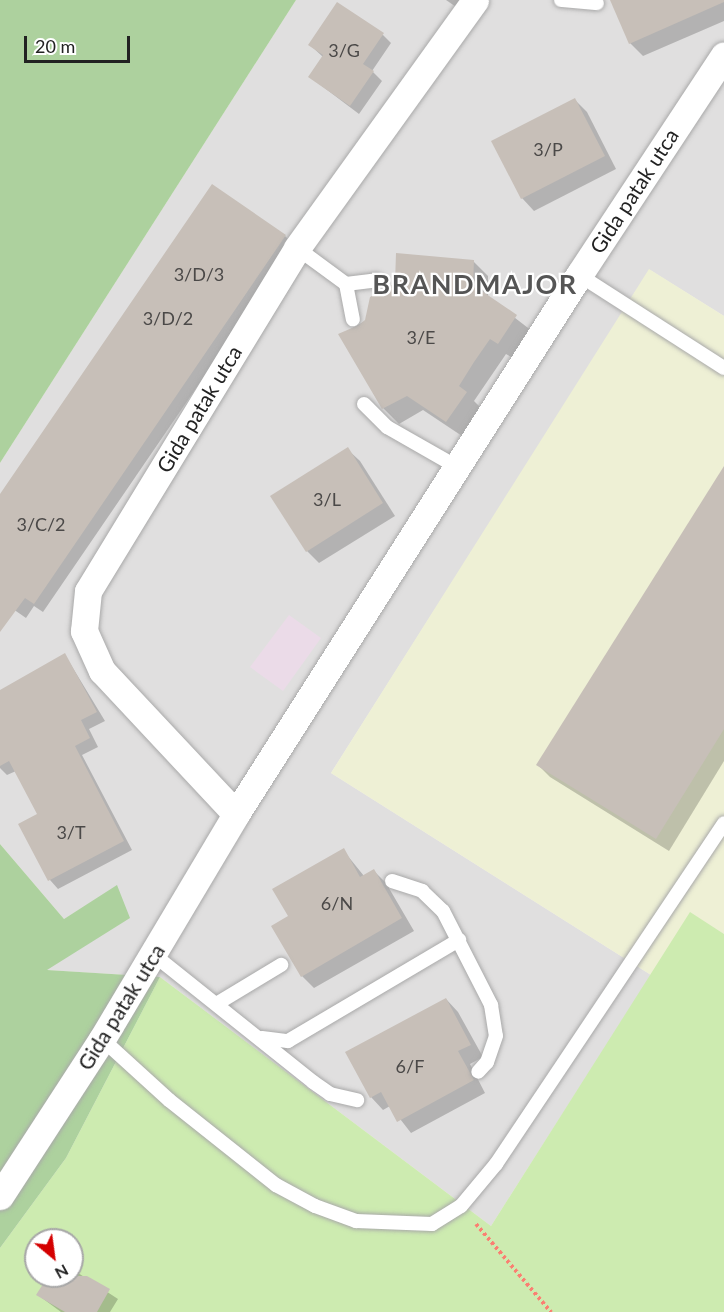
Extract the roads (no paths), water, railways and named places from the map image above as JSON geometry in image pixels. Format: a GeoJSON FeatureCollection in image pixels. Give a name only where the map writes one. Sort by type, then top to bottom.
{"type":"FeatureCollection","features":[{"type":"Feature","properties":{"kind":"street","name":"Gida patak utca"},"geometry":{"type":"LineString","coordinates":[[236,814],[102,671],[88,646],[84,612],[88,591],[297,248],[475,0]]}},
{"type":"Feature","properties":{"kind":"street","name":"Gida patak utca"},"geometry":{"type":"LineString","coordinates":[[0,1196],[154,955],[236,814],[579,274],[724,55]]}},
{"type":"Feature","properties":{"kind":"lane"},"geometry":{"type":"LineString","coordinates":[[561,0],[597,3]]}},
{"type":"Feature","properties":{"kind":"lane"},"geometry":{"type":"LineString","coordinates":[[297,248],[346,284],[353,319]]}},
{"type":"Feature","properties":{"kind":"lane"},"geometry":{"type":"LineString","coordinates":[[579,274],[724,368]]}},
{"type":"Feature","properties":{"kind":"lane"},"geometry":{"type":"LineString","coordinates":[[346,284],[377,280]]}},
{"type":"Feature","properties":{"kind":"lane"},"geometry":{"type":"LineString","coordinates":[[364,404],[387,428],[457,467]]}},
{"type":"Feature","properties":{"kind":"lane"},"geometry":{"type":"LineString","coordinates":[[102,1039],[276,1185],[315,1206],[356,1221],[432,1224],[461,1206],[496,1164],[724,823]]}},
{"type":"Feature","properties":{"kind":"lane"},"geometry":{"type":"LineString","coordinates":[[392,881],[422,891],[433,899],[459,940],[495,1020],[493,1048],[478,1072]]}},
{"type":"Feature","properties":{"kind":"lane"},"geometry":{"type":"LineString","coordinates":[[262,1038],[288,1041],[459,940]]}},
{"type":"Feature","properties":{"kind":"lane"},"geometry":{"type":"LineString","coordinates":[[154,955],[218,1003],[330,1094],[357,1100]]}},
{"type":"Feature","properties":{"kind":"lane"},"geometry":{"type":"LineString","coordinates":[[218,1003],[281,965]]}},
{"type":"Feature","properties":{"kind":"district","name":"BRANDMAJOR"},"geometry":{"type":"Point","coordinates":[475,284]}}]}
